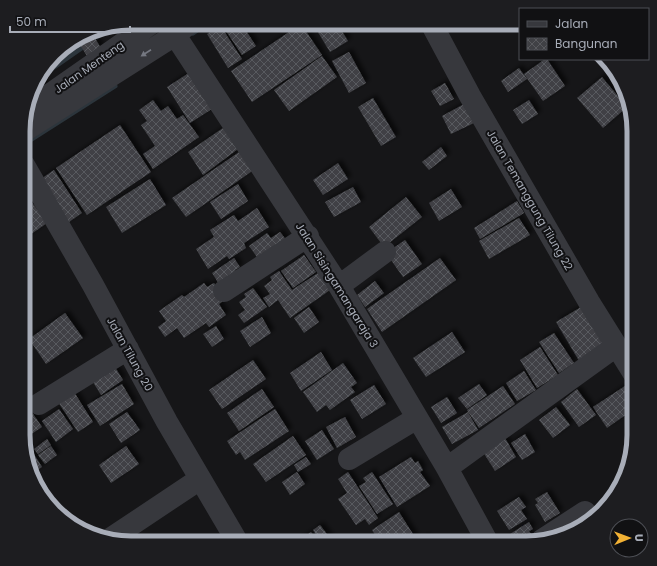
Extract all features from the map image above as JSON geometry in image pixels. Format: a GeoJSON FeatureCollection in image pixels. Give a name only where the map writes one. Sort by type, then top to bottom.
{"type":"FeatureCollection","features":[{"type":"Feature","properties":{"kind":"street","name":"Jalan Menteng"},"geometry":{"type":"LineString","coordinates":[[33,106],[142,30]]}},
{"type":"Feature","properties":{"kind":"street"},"geometry":{"type":"LineString","coordinates":[[30,127],[174,30]]}},
{"type":"Feature","properties":{"kind":"street","name":"Jalan Sisingamangaraja 3"},"geometry":{"type":"LineString","coordinates":[[180,30],[340,286],[447,468],[484,536]]}},
{"type":"Feature","properties":{"kind":"street","name":"Jalan Temanggung Tilung 22"},"geometry":{"type":"LineString","coordinates":[[435,30],[470,96],[627,363]]}},
{"type":"Feature","properties":{"kind":"street","name":"Jalan Tilung 20"},"geometry":{"type":"LineString","coordinates":[[30,176],[128,349],[167,422],[234,536]]}},
{"type":"Feature","properties":{"kind":"street"},"geometry":{"type":"LineString","coordinates":[[224,291],[308,236]]}},
{"type":"Feature","properties":{"kind":"street"},"geometry":{"type":"LineString","coordinates":[[340,286],[385,252]]}},
{"type":"Feature","properties":{"kind":"street"},"geometry":{"type":"LineString","coordinates":[[447,468],[616,346]]}},
{"type":"Feature","properties":{"kind":"street"},"geometry":{"type":"LineString","coordinates":[[39,404],[128,349]]}},
{"type":"Feature","properties":{"kind":"street"},"geometry":{"type":"LineString","coordinates":[[349,460],[417,418]]}},
{"type":"Feature","properties":{"kind":"street"},"geometry":{"type":"LineString","coordinates":[[116,535],[200,479]]}},
{"type":"Feature","properties":{"kind":"street"},"geometry":{"type":"LineString","coordinates":[[554,532],[586,512]]}},
{"type":"Feature","properties":{"kind":"building"},"geometry":{"type":"Polygon","coordinates":[[[213,30],[223,30],[242,59],[228,68],[207,34],[213,30]]]}},
{"type":"Feature","properties":{"kind":"building"},"geometry":{"type":"Polygon","coordinates":[[[246,30],[256,46],[242,55],[226,31],[246,30]]]}},
{"type":"Feature","properties":{"kind":"building"},"geometry":{"type":"Polygon","coordinates":[[[292,30],[305,30],[322,55],[252,102],[231,71],[292,30]]]}},
{"type":"Feature","properties":{"kind":"building"},"geometry":{"type":"Polygon","coordinates":[[[317,30],[341,30],[348,41],[330,52],[317,30]]]}},
{"type":"Feature","properties":{"kind":"building"},"geometry":{"type":"Polygon","coordinates":[[[94,37],[101,48],[87,56],[80,45],[94,37]]]}},
{"type":"Feature","properties":{"kind":"building"},"geometry":{"type":"Polygon","coordinates":[[[349,52],[366,83],[349,93],[332,61],[349,52]]]}},
{"type":"Feature","properties":{"kind":"building"},"geometry":{"type":"Polygon","coordinates":[[[322,56],[337,77],[289,111],[274,90],[322,56]]]}},
{"type":"Feature","properties":{"kind":"building"},"geometry":{"type":"Polygon","coordinates":[[[544,60],[548,60],[565,86],[543,101],[524,74],[544,60]]]}},
{"type":"Feature","properties":{"kind":"building"},"geometry":{"type":"Polygon","coordinates":[[[519,68],[527,79],[508,92],[501,81],[519,68]]]}},
{"type":"Feature","properties":{"kind":"building"},"geometry":{"type":"Polygon","coordinates":[[[192,71],[215,107],[190,123],[167,87],[192,71]]]}},
{"type":"Feature","properties":{"kind":"building"},"geometry":{"type":"Polygon","coordinates":[[[602,77],[623,102],[625,109],[603,128],[577,98],[602,77]]]}},
{"type":"Feature","properties":{"kind":"building"},"geometry":{"type":"Polygon","coordinates":[[[43,83],[50,93],[36,96],[43,83]]]}},
{"type":"Feature","properties":{"kind":"building"},"geometry":{"type":"Polygon","coordinates":[[[445,83],[454,99],[440,106],[431,91],[445,83]]]}},
{"type":"Feature","properties":{"kind":"building"},"geometry":{"type":"Polygon","coordinates":[[[373,98],[396,137],[381,146],[358,107],[373,98]]]}},
{"type":"Feature","properties":{"kind":"building"},"geometry":{"type":"Polygon","coordinates":[[[153,100],[161,111],[168,106],[177,119],[183,115],[199,137],[153,169],[143,154],[155,146],[141,125],[147,121],[139,110],[153,100]]]}},
{"type":"Feature","properties":{"kind":"building"},"geometry":{"type":"Polygon","coordinates":[[[529,100],[538,114],[522,124],[513,110],[529,100]]]}},
{"type":"Feature","properties":{"kind":"building"},"geometry":{"type":"Polygon","coordinates":[[[466,103],[476,122],[451,134],[442,116],[466,103]]]}},
{"type":"Feature","properties":{"kind":"building"},"geometry":{"type":"Polygon","coordinates":[[[120,125],[151,172],[87,215],[56,168],[120,125]]]}},
{"type":"Feature","properties":{"kind":"building"},"geometry":{"type":"Polygon","coordinates":[[[223,128],[238,149],[203,175],[188,152],[223,128]]]}},
{"type":"Feature","properties":{"kind":"building"},"geometry":{"type":"Polygon","coordinates":[[[441,147],[447,156],[429,170],[422,162],[441,147]]]}},
{"type":"Feature","properties":{"kind":"building"},"geometry":{"type":"Polygon","coordinates":[[[245,148],[258,167],[186,217],[172,198],[245,148]]]}},
{"type":"Feature","properties":{"kind":"building"},"geometry":{"type":"Polygon","coordinates":[[[338,163],[348,179],[323,195],[313,180],[338,163]]]}},
{"type":"Feature","properties":{"kind":"building"},"geometry":{"type":"Polygon","coordinates":[[[54,170],[82,213],[66,224],[38,181],[54,170]]]}},
{"type":"Feature","properties":{"kind":"building"},"geometry":{"type":"Polygon","coordinates":[[[150,179],[166,205],[122,233],[106,207],[150,179]]]}},
{"type":"Feature","properties":{"kind":"building"},"geometry":{"type":"Polygon","coordinates":[[[238,184],[248,201],[221,219],[210,202],[238,184]]]}},
{"type":"Feature","properties":{"kind":"building"},"geometry":{"type":"Polygon","coordinates":[[[353,187],[361,202],[334,217],[325,202],[353,187]]]}},
{"type":"Feature","properties":{"kind":"building"},"geometry":{"type":"Polygon","coordinates":[[[451,189],[462,207],[439,221],[429,203],[451,189]]]}},
{"type":"Feature","properties":{"kind":"building"},"geometry":{"type":"Polygon","coordinates":[[[406,197],[422,217],[384,247],[369,227],[406,197]]]}},
{"type":"Feature","properties":{"kind":"building"},"geometry":{"type":"Polygon","coordinates":[[[30,200],[47,223],[30,235],[30,200]]]}},
{"type":"Feature","properties":{"kind":"building"},"geometry":{"type":"Polygon","coordinates":[[[517,201],[524,213],[480,239],[474,228],[517,201]]]}},
{"type":"Feature","properties":{"kind":"building"},"geometry":{"type":"Polygon","coordinates":[[[257,208],[269,227],[244,243],[246,248],[229,259],[227,256],[208,269],[196,249],[214,237],[210,230],[234,215],[238,221],[257,208]]]}},
{"type":"Feature","properties":{"kind":"building"},"geometry":{"type":"Polygon","coordinates":[[[519,218],[530,235],[489,259],[479,241],[519,218]]]}},
{"type":"Feature","properties":{"kind":"building"},"geometry":{"type":"Polygon","coordinates":[[[280,232],[291,246],[262,264],[249,246],[267,233],[271,238],[280,232]]]}},
{"type":"Feature","properties":{"kind":"building"},"geometry":{"type":"Polygon","coordinates":[[[405,240],[422,264],[403,277],[386,253],[405,240]]]}},
{"type":"Feature","properties":{"kind":"building"},"geometry":{"type":"Polygon","coordinates":[[[304,255],[316,272],[293,288],[281,271],[304,255]]]}},
{"type":"Feature","properties":{"kind":"building"},"geometry":{"type":"Polygon","coordinates":[[[234,258],[240,267],[235,270],[241,279],[223,290],[212,273],[234,258]]]}},
{"type":"Feature","properties":{"kind":"building"},"geometry":{"type":"Polygon","coordinates":[[[440,258],[456,280],[382,332],[367,309],[440,258]]]}},
{"type":"Feature","properties":{"kind":"building"},"geometry":{"type":"Polygon","coordinates":[[[279,271],[292,290],[318,273],[330,290],[290,318],[278,300],[269,307],[263,298],[270,294],[264,286],[272,280],[270,277],[279,271]]]}},
{"type":"Feature","properties":{"kind":"building"},"geometry":{"type":"Polygon","coordinates":[[[375,281],[384,293],[365,307],[357,295],[375,281]]]}},
{"type":"Feature","properties":{"kind":"building"},"geometry":{"type":"Polygon","coordinates":[[[204,283],[207,287],[214,283],[226,299],[219,304],[226,315],[209,327],[206,323],[184,338],[177,328],[165,337],[158,327],[166,321],[159,311],[182,295],[184,297],[204,283]]]}},
{"type":"Feature","properties":{"kind":"building"},"geometry":{"type":"Polygon","coordinates":[[[253,288],[267,307],[244,323],[238,315],[245,310],[239,302],[246,297],[244,294],[253,288]]]}},
{"type":"Feature","properties":{"kind":"building"},"geometry":{"type":"Polygon","coordinates":[[[309,307],[319,322],[304,333],[294,318],[309,307]]]}},
{"type":"Feature","properties":{"kind":"building"},"geometry":{"type":"Polygon","coordinates":[[[581,307],[606,349],[581,364],[556,322],[581,307]]]}},
{"type":"Feature","properties":{"kind":"building"},"geometry":{"type":"Polygon","coordinates":[[[65,313],[83,338],[46,364],[30,338],[65,313]]]}},
{"type":"Feature","properties":{"kind":"building"},"geometry":{"type":"Polygon","coordinates":[[[262,317],[271,333],[250,347],[240,331],[262,317]]]}},
{"type":"Feature","properties":{"kind":"building"},"geometry":{"type":"Polygon","coordinates":[[[216,326],[224,339],[212,347],[203,334],[216,326]]]}},
{"type":"Feature","properties":{"kind":"building"},"geometry":{"type":"Polygon","coordinates":[[[452,332],[465,352],[426,377],[413,358],[452,332]]]}},
{"type":"Feature","properties":{"kind":"building"},"geometry":{"type":"Polygon","coordinates":[[[554,333],[574,363],[559,373],[539,342],[554,333]]]}},
{"type":"Feature","properties":{"kind":"building"},"geometry":{"type":"Polygon","coordinates":[[[540,347],[558,375],[537,388],[520,360],[540,347]]]}},
{"type":"Feature","properties":{"kind":"building"},"geometry":{"type":"Polygon","coordinates":[[[321,352],[332,370],[301,391],[290,373],[321,352]]]}},
{"type":"Feature","properties":{"kind":"building"},"geometry":{"type":"Polygon","coordinates":[[[253,360],[266,379],[222,409],[209,390],[253,360]]]}},
{"type":"Feature","properties":{"kind":"building"},"geometry":{"type":"Polygon","coordinates":[[[343,363],[357,383],[351,387],[355,392],[330,410],[326,405],[317,412],[303,392],[343,363]]]}},
{"type":"Feature","properties":{"kind":"building"},"geometry":{"type":"Polygon","coordinates":[[[113,364],[123,380],[101,395],[91,379],[113,364]]]}},
{"type":"Feature","properties":{"kind":"building"},"geometry":{"type":"Polygon","coordinates":[[[524,371],[536,390],[517,401],[506,383],[524,371]]]}},
{"type":"Feature","properties":{"kind":"building"},"geometry":{"type":"Polygon","coordinates":[[[122,384],[134,404],[100,426],[87,405],[122,384]]]}},
{"type":"Feature","properties":{"kind":"building"},"geometry":{"type":"Polygon","coordinates":[[[479,384],[487,395],[467,409],[458,398],[479,384]]]}},
{"type":"Feature","properties":{"kind":"building"},"geometry":{"type":"Polygon","coordinates":[[[374,385],[386,404],[362,419],[350,400],[374,385]]]}},
{"type":"Feature","properties":{"kind":"building"},"geometry":{"type":"Polygon","coordinates":[[[627,385],[627,414],[607,428],[593,407],[627,385]]]}},
{"type":"Feature","properties":{"kind":"building"},"geometry":{"type":"Polygon","coordinates":[[[503,386],[515,404],[479,428],[467,410],[503,386]]]}},
{"type":"Feature","properties":{"kind":"building"},"geometry":{"type":"Polygon","coordinates":[[[262,389],[274,407],[239,431],[227,413],[262,389]]]}},
{"type":"Feature","properties":{"kind":"building"},"geometry":{"type":"Polygon","coordinates":[[[577,389],[596,415],[579,427],[561,402],[577,389]]]}},
{"type":"Feature","properties":{"kind":"building"},"geometry":{"type":"Polygon","coordinates":[[[74,392],[93,422],[78,432],[58,402],[74,392]]]}},
{"type":"Feature","properties":{"kind":"building"},"geometry":{"type":"Polygon","coordinates":[[[447,397],[457,413],[441,423],[431,407],[447,397]]]}},
{"type":"Feature","properties":{"kind":"building"},"geometry":{"type":"Polygon","coordinates":[[[556,407],[570,425],[553,438],[539,420],[556,407]]]}},
{"type":"Feature","properties":{"kind":"building"},"geometry":{"type":"Polygon","coordinates":[[[59,409],[73,429],[56,442],[42,421],[59,409]]]}},
{"type":"Feature","properties":{"kind":"building"},"geometry":{"type":"Polygon","coordinates":[[[275,409],[289,431],[245,460],[240,452],[236,455],[227,441],[275,409]]]}},
{"type":"Feature","properties":{"kind":"building"},"geometry":{"type":"Polygon","coordinates":[[[30,412],[42,427],[30,435],[30,412]]]}},
{"type":"Feature","properties":{"kind":"building"},"geometry":{"type":"Polygon","coordinates":[[[127,412],[140,430],[121,443],[109,424],[127,412]]]}},
{"type":"Feature","properties":{"kind":"building"},"geometry":{"type":"Polygon","coordinates":[[[468,412],[478,430],[452,444],[442,427],[468,412]]]}},
{"type":"Feature","properties":{"kind":"building"},"geometry":{"type":"Polygon","coordinates":[[[345,417],[356,437],[337,448],[326,427],[345,417]]]}},
{"type":"Feature","properties":{"kind":"building"},"geometry":{"type":"Polygon","coordinates":[[[322,430],[334,449],[317,460],[305,441],[322,430]]]}},
{"type":"Feature","properties":{"kind":"building"},"geometry":{"type":"Polygon","coordinates":[[[525,434],[535,452],[522,460],[511,443],[525,434]]]}},
{"type":"Feature","properties":{"kind":"building"},"geometry":{"type":"Polygon","coordinates":[[[293,436],[306,455],[266,482],[253,464],[293,436]]]}},
{"type":"Feature","properties":{"kind":"building"},"geometry":{"type":"Polygon","coordinates":[[[505,438],[516,457],[495,471],[483,452],[505,438]]]}},
{"type":"Feature","properties":{"kind":"building"},"geometry":{"type":"Polygon","coordinates":[[[47,439],[51,445],[38,454],[34,449],[47,439]]]}},
{"type":"Feature","properties":{"kind":"building"},"geometry":{"type":"Polygon","coordinates":[[[51,446],[57,455],[45,464],[38,455],[51,446]]]}},
{"type":"Feature","properties":{"kind":"building"},"geometry":{"type":"Polygon","coordinates":[[[126,446],[139,464],[111,483],[99,465],[126,446]]]}},
{"type":"Feature","properties":{"kind":"building"},"geometry":{"type":"Polygon","coordinates":[[[31,451],[42,467],[37,470],[33,461],[31,451]]]}},
{"type":"Feature","properties":{"kind":"building"},"geometry":{"type":"Polygon","coordinates":[[[306,457],[311,464],[298,472],[294,465],[306,457]]]}},
{"type":"Feature","properties":{"kind":"building"},"geometry":{"type":"Polygon","coordinates":[[[411,457],[415,463],[418,461],[423,470],[420,472],[430,486],[397,507],[379,477],[411,457]]]}},
{"type":"Feature","properties":{"kind":"building"},"geometry":{"type":"Polygon","coordinates":[[[297,472],[305,484],[290,495],[282,482],[297,472]]]}},
{"type":"Feature","properties":{"kind":"building"},"geometry":{"type":"Polygon","coordinates":[[[348,472],[378,518],[369,525],[365,519],[356,525],[338,499],[347,493],[338,479],[348,472]]]}},
{"type":"Feature","properties":{"kind":"building"},"geometry":{"type":"Polygon","coordinates":[[[372,472],[393,504],[377,514],[359,486],[366,482],[363,478],[372,472]]]}},
{"type":"Feature","properties":{"kind":"building"},"geometry":{"type":"Polygon","coordinates":[[[547,492],[560,513],[545,522],[535,505],[538,503],[535,499],[547,492]]]}},
{"type":"Feature","properties":{"kind":"building"},"geometry":{"type":"Polygon","coordinates":[[[519,497],[526,507],[521,510],[527,519],[509,530],[497,511],[519,497]]]}},
{"type":"Feature","properties":{"kind":"building"},"geometry":{"type":"Polygon","coordinates":[[[399,512],[414,536],[376,536],[372,530],[399,512]]]}},
{"type":"Feature","properties":{"kind":"building"},"geometry":{"type":"Polygon","coordinates":[[[529,522],[533,529],[529,531],[532,536],[511,536],[510,534],[529,522]]]}},
{"type":"Feature","properties":{"kind":"building"},"geometry":{"type":"Polygon","coordinates":[[[320,525],[329,536],[317,536],[313,530],[320,525]]]}},
{"type":"Feature","properties":{"kind":"building"},"geometry":{"type":"Polygon","coordinates":[[[311,532],[314,536],[305,536],[311,532]]]}},
{"type":"Feature","properties":{"kind":"waterway"},"geometry":{"type":"LineString","coordinates":[[193,33],[197,30]]}},
{"type":"Feature","properties":{"kind":"waterway"},"geometry":{"type":"LineString","coordinates":[[51,69],[101,34]]}},
{"type":"Feature","properties":{"kind":"waterway"},"geometry":{"type":"LineString","coordinates":[[30,140],[115,86]]}}]}
